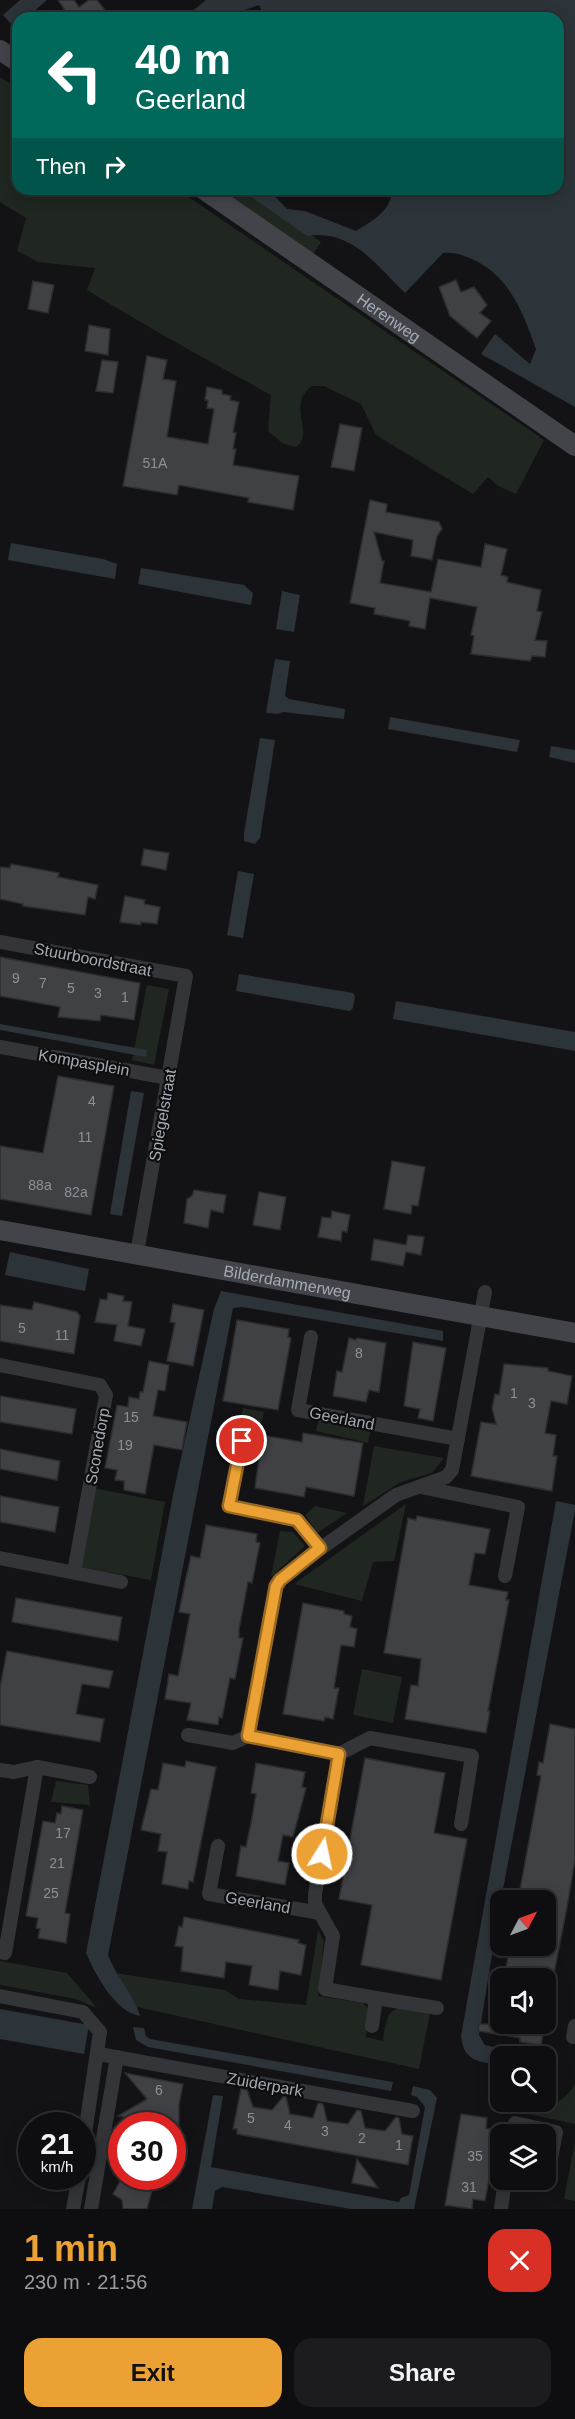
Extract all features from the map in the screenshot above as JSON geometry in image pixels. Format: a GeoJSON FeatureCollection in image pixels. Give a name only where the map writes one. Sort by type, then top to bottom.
{"type":"FeatureCollection","features":[{"type":"Feature","properties":{"kind":"street","name":"Herenweg"},"geometry":{"type":"LineString","coordinates":[[212,195],[575,446]]}},
{"type":"Feature","properties":{"kind":"street","name":"Stuurboordstraat"},"geometry":{"type":"LineString","coordinates":[[0,942],[186,976]]}},
{"type":"Feature","properties":{"kind":"street","name":"Spiegelstraat"},"geometry":{"type":"LineString","coordinates":[[137,1253],[186,976]]}},
{"type":"Feature","properties":{"kind":"street","name":"Kompasplein"},"geometry":{"type":"LineString","coordinates":[[0,1047],[168,1078]]}},
{"type":"Feature","properties":{"kind":"street","name":"Bilderdammerweg"},"geometry":{"type":"LineString","coordinates":[[0,1230],[575,1333]]}},
{"type":"Feature","properties":{"kind":"street"},"geometry":{"type":"LineString","coordinates":[[248,1736],[276,1586],[280,1580],[320,1548],[396,1495],[446,1477],[452,1470],[485,1292]]}},
{"type":"Feature","properties":{"kind":"street","name":"Geerland"},"geometry":{"type":"LineString","coordinates":[[311,1337],[298,1410],[458,1439]]}},
{"type":"Feature","properties":{"kind":"street","name":"Sconedorp"},"geometry":{"type":"LineString","coordinates":[[0,1365],[100,1385],[106,1395],[74,1572]]}},
{"type":"Feature","properties":{"kind":"street"},"geometry":{"type":"LineString","coordinates":[[242,1438],[229,1506],[297,1520],[320,1548]]}},
{"type":"Feature","properties":{"kind":"street"},"geometry":{"type":"LineString","coordinates":[[421,1487],[518,1507],[505,1576]]}},
{"type":"Feature","properties":{"kind":"street"},"geometry":{"type":"LineString","coordinates":[[0,1558],[121,1582]]}},
{"type":"Feature","properties":{"kind":"street"},"geometry":{"type":"LineString","coordinates":[[188,1735],[233,1743],[248,1736],[339,1754],[370,1738],[472,1756],[461,1824]]}},
{"type":"Feature","properties":{"kind":"street","name":"Geerland"},"geometry":{"type":"LineString","coordinates":[[339,1754],[315,1894],[315,1904],[333,1936],[325,1989],[436,2008]]}},
{"type":"Feature","properties":{"kind":"street"},"geometry":{"type":"LineString","coordinates":[[0,1770],[15,1772],[37,1767],[90,1777]]}},
{"type":"Feature","properties":{"kind":"street"},"geometry":{"type":"LineString","coordinates":[[0,1952],[5,1953],[37,1767]]}},
{"type":"Feature","properties":{"kind":"street","name":"Geerland"},"geometry":{"type":"LineString","coordinates":[[218,1846],[209,1894],[320,1913]]}},
{"type":"Feature","properties":{"kind":"street"},"geometry":{"type":"LineString","coordinates":[[0,1996],[83,2012],[100,2032],[99,2054],[89,2112]]}},
{"type":"Feature","properties":{"kind":"street"},"geometry":{"type":"LineString","coordinates":[[372,2025],[376,1998]]}},
{"type":"Feature","properties":{"kind":"street","name":"Zuiderpark"},"geometry":{"type":"LineString","coordinates":[[99,2054],[413,2111]]}},
{"type":"Feature","properties":{"kind":"street"},"geometry":{"type":"LineString","coordinates":[[90,2209],[117,2057]]}},
{"type":"Feature","properties":{"kind":"street"},"geometry":{"type":"LineString","coordinates":[[73,2209],[76,2190]]}},
{"type":"Feature","properties":{"kind":"street"},"geometry":{"type":"LineString","coordinates":[[501,2209],[504,2190]]}},
{"type":"Feature","properties":{"kind":"shaded area"},"geometry":{"type":"Polygon","coordinates":[[[20,0],[47,0],[33,12],[12,12],[12,25],[3,15],[20,0]]]}},
{"type":"Feature","properties":{"kind":"shaded area"},"geometry":{"type":"Polygon","coordinates":[[[206,0],[575,0],[575,407],[481,354],[495,334],[530,364],[536,349],[514,297],[497,276],[486,267],[462,255],[443,253],[405,293],[362,251],[337,238],[323,235],[307,236],[249,195],[274,195],[287,209],[305,211],[356,231],[385,209],[391,195],[564,195],[564,12],[262,12],[259,5],[239,12],[191,12],[206,0]]]}},
{"type":"Feature","properties":{"kind":"shaded area"},"geometry":{"type":"Polygon","coordinates":[[[0,77],[12,85],[12,195],[186,195],[544,440],[516,494],[498,486],[488,477],[473,494],[376,435],[361,404],[324,386],[312,386],[304,394],[301,402],[303,434],[301,441],[296,447],[282,443],[268,431],[271,395],[155,331],[87,290],[95,268],[38,262],[17,251],[26,218],[0,202],[0,77]]]}},
{"type":"Feature","properties":{"kind":"shaded area"},"geometry":{"type":"Polygon","coordinates":[[[224,195],[256,195],[321,242],[313,255],[224,195]]]}},
{"type":"Feature","properties":{"kind":"shaded area"},"geometry":{"type":"Polygon","coordinates":[[[11,543],[103,559],[117,564],[115,579],[8,560],[11,543]]]}},
{"type":"Feature","properties":{"kind":"shaded area"},"geometry":{"type":"Polygon","coordinates":[[[141,568],[244,585],[253,593],[251,605],[138,584],[141,568]]]}},
{"type":"Feature","properties":{"kind":"shaded area"},"geometry":{"type":"Polygon","coordinates":[[[282,591],[300,595],[294,632],[276,629],[282,591]]]}},
{"type":"Feature","properties":{"kind":"shaded area"},"geometry":{"type":"Polygon","coordinates":[[[275,659],[290,661],[285,696],[289,699],[345,709],[344,719],[283,712],[266,713],[275,659]]]}},
{"type":"Feature","properties":{"kind":"shaded area"},"geometry":{"type":"Polygon","coordinates":[[[390,717],[520,740],[517,752],[388,729],[390,717]]]}},
{"type":"Feature","properties":{"kind":"shaded area"},"geometry":{"type":"Polygon","coordinates":[[[260,738],[275,740],[260,838],[255,844],[244,841],[244,833],[260,738]]]}},
{"type":"Feature","properties":{"kind":"shaded area"},"geometry":{"type":"Polygon","coordinates":[[[551,746],[575,750],[575,763],[549,757],[551,746]]]}},
{"type":"Feature","properties":{"kind":"shaded area"},"geometry":{"type":"Polygon","coordinates":[[[238,871],[254,874],[243,938],[227,935],[238,871]]]}},
{"type":"Feature","properties":{"kind":"shaded area"},"geometry":{"type":"Polygon","coordinates":[[[239,974],[353,993],[355,996],[353,1008],[350,1011],[236,991],[239,974]]]}},
{"type":"Feature","properties":{"kind":"shaded area"},"geometry":{"type":"Polygon","coordinates":[[[147,985],[169,989],[154,1065],[132,1060],[147,985]]]}},
{"type":"Feature","properties":{"kind":"shaded area"},"geometry":{"type":"Polygon","coordinates":[[[396,1001],[575,1032],[575,1051],[393,1019],[396,1001]]]}},
{"type":"Feature","properties":{"kind":"shaded area"},"geometry":{"type":"Polygon","coordinates":[[[0,1024],[147,1050],[146,1057],[0,1030],[0,1024]]]}},
{"type":"Feature","properties":{"kind":"shaded area"},"geometry":{"type":"Polygon","coordinates":[[[131,1091],[144,1093],[122,1216],[110,1214],[131,1091]]]}},
{"type":"Feature","properties":{"kind":"shaded area"},"geometry":{"type":"Polygon","coordinates":[[[10,1252],[89,1269],[85,1291],[5,1275],[10,1252]]]}},
{"type":"Feature","properties":{"kind":"shaded area"},"geometry":{"type":"Polygon","coordinates":[[[221,1291],[443,1331],[443,1341],[242,1307],[233,1308],[108,1955],[140,2016],[131,2013],[114,2000],[100,1981],[86,1953],[174,1490],[214,1309],[221,1291]]]}},
{"type":"Feature","properties":{"kind":"shaded area"},"geometry":{"type":"Polygon","coordinates":[[[243,1408],[264,1412],[259,1433],[239,1430],[243,1408]]]}},
{"type":"Feature","properties":{"kind":"shaded area"},"geometry":{"type":"Polygon","coordinates":[[[319,1418],[371,1429],[368,1443],[316,1431],[319,1418]]]}},
{"type":"Feature","properties":{"kind":"shaded area"},"geometry":{"type":"Polygon","coordinates":[[[374,1446],[444,1458],[432,1473],[401,1482],[363,1506],[374,1446]]]}},
{"type":"Feature","properties":{"kind":"shaded area"},"geometry":{"type":"Polygon","coordinates":[[[93,1488],[165,1502],[151,1580],[81,1567],[93,1488]]]}},
{"type":"Feature","properties":{"kind":"shaded area"},"geometry":{"type":"Polygon","coordinates":[[[556,1501],[575,1505],[575,1510],[503,1890],[490,1890],[490,1956],[492,1956],[479,2035],[485,2045],[490,2046],[490,2064],[469,2056],[465,2051],[461,2036],[556,1501]]]}},
{"type":"Feature","properties":{"kind":"shaded area"},"geometry":{"type":"Polygon","coordinates":[[[406,1504],[394,1561],[373,1562],[362,1601],[294,1584],[406,1504]]]}},
{"type":"Feature","properties":{"kind":"shaded area"},"geometry":{"type":"Polygon","coordinates":[[[315,1506],[347,1513],[317,1533],[305,1515],[315,1506]]]}},
{"type":"Feature","properties":{"kind":"shaded area"},"geometry":{"type":"Polygon","coordinates":[[[280,1531],[293,1532],[305,1546],[271,1577],[280,1531]]]}},
{"type":"Feature","properties":{"kind":"shaded area"},"geometry":{"type":"Polygon","coordinates":[[[362,1669],[402,1677],[393,1723],[353,1715],[362,1669]]]}},
{"type":"Feature","properties":{"kind":"shaded area"},"geometry":{"type":"Polygon","coordinates":[[[56,1781],[88,1785],[90,1805],[51,1802],[56,1781]]]}},
{"type":"Feature","properties":{"kind":"shaded area"},"geometry":{"type":"Polygon","coordinates":[[[318,1930],[324,1941],[318,1996],[363,2003],[369,2011],[366,2037],[383,2041],[388,2018],[395,2009],[430,2013],[419,2069],[137,2007],[115,1973],[225,1990],[239,1999],[306,2005],[318,1930]]]}},
{"type":"Feature","properties":{"kind":"shaded area"},"geometry":{"type":"Polygon","coordinates":[[[0,1961],[67,1973],[97,2008],[76,1999],[0,1985],[0,1961]]]}},
{"type":"Feature","properties":{"kind":"shaded area"},"geometry":{"type":"Polygon","coordinates":[[[0,2009],[89,2025],[84,2054],[0,2039],[0,2009]]]}},
{"type":"Feature","properties":{"kind":"shaded area"},"geometry":{"type":"Polygon","coordinates":[[[133,2027],[144,2028],[146,2036],[150,2039],[393,2082],[391,2091],[148,2047],[136,2040],[133,2027]]]}},
{"type":"Feature","properties":{"kind":"shaded area"},"geometry":{"type":"Polygon","coordinates":[[[575,2084],[575,2124],[528,2114],[528,2112],[556,2112],[556,2102],[575,2084]]]}},
{"type":"Feature","properties":{"kind":"shaded area"},"geometry":{"type":"Polygon","coordinates":[[[413,2086],[430,2090],[437,2098],[414,2209],[351,2209],[222,2187],[215,2191],[212,2209],[192,2209],[213,2095],[223,2096],[211,2167],[399,2202],[401,2198],[409,2195],[425,2107],[417,2097],[411,2095],[413,2086]]]}},
{"type":"Feature","properties":{"kind":"shaded area"},"geometry":{"type":"Polygon","coordinates":[[[575,2142],[575,2201],[564,2199],[575,2142]]]}},
{"type":"Feature","properties":{"kind":"building"},"geometry":{"type":"Polygon","coordinates":[[[58,0],[74,0],[79,7],[89,0],[97,0],[106,12],[66,12],[58,0]]]}},
{"type":"Feature","properties":{"kind":"building"},"geometry":{"type":"Polygon","coordinates":[[[456,280],[461,292],[474,287],[487,305],[480,313],[491,321],[477,338],[450,316],[439,287],[456,280]]]}},
{"type":"Feature","properties":{"kind":"building"},"geometry":{"type":"Polygon","coordinates":[[[33,281],[54,285],[48,313],[28,309],[33,281]]]}},
{"type":"Feature","properties":{"kind":"building"},"geometry":{"type":"Polygon","coordinates":[[[89,325],[110,329],[108,355],[85,351],[89,325]]]}},
{"type":"Feature","properties":{"kind":"building"},"geometry":{"type":"Polygon","coordinates":[[[147,356],[167,360],[163,379],[176,381],[167,437],[208,444],[214,409],[207,408],[208,400],[205,400],[207,387],[222,390],[222,394],[231,396],[230,400],[239,402],[233,432],[236,433],[233,449],[236,449],[233,465],[299,476],[293,510],[248,502],[249,498],[179,485],[177,495],[123,486],[147,356]]]}},
{"type":"Feature","properties":{"kind":"building"},"geometry":{"type":"Polygon","coordinates":[[[102,360],[118,362],[113,393],[96,391],[102,360]]]}},
{"type":"Feature","properties":{"kind":"building"},"geometry":{"type":"Polygon","coordinates":[[[340,424],[362,428],[354,471],[331,467],[340,424]]]}},
{"type":"Feature","properties":{"kind":"building"},"geometry":{"type":"Polygon","coordinates":[[[370,500],[387,504],[386,512],[439,522],[442,529],[437,536],[432,560],[411,556],[413,540],[374,532],[382,561],[384,561],[380,583],[431,592],[438,559],[481,567],[485,544],[507,549],[501,575],[508,577],[507,582],[541,590],[537,611],[542,612],[535,640],[547,641],[545,657],[532,656],[530,661],[471,654],[474,636],[471,635],[477,607],[430,598],[425,629],[409,626],[410,621],[374,614],[375,608],[350,603],[370,500]]]}},
{"type":"Feature","properties":{"kind":"building"},"geometry":{"type":"Polygon","coordinates":[[[144,849],[169,853],[166,870],[141,865],[144,849]]]}},
{"type":"Feature","properties":{"kind":"building"},"geometry":{"type":"Polygon","coordinates":[[[11,864],[59,873],[58,877],[98,885],[95,899],[88,897],[85,915],[23,906],[23,904],[0,899],[0,867],[10,868],[11,864]]]}},
{"type":"Feature","properties":{"kind":"building"},"geometry":{"type":"Polygon","coordinates":[[[125,896],[145,900],[144,904],[160,907],[157,924],[141,922],[141,925],[120,922],[125,896]]]}},
{"type":"Feature","properties":{"kind":"building"},"geometry":{"type":"Polygon","coordinates":[[[0,957],[140,983],[134,1020],[101,1015],[100,1021],[58,1017],[60,1007],[0,996],[0,957]]]}},
{"type":"Feature","properties":{"kind":"building"},"geometry":{"type":"Polygon","coordinates":[[[58,1076],[114,1086],[91,1215],[0,1199],[0,1146],[43,1153],[58,1076]]]}},
{"type":"Feature","properties":{"kind":"building"},"geometry":{"type":"Polygon","coordinates":[[[392,1161],[425,1167],[418,1206],[412,1205],[411,1214],[384,1209],[392,1161]]]}},
{"type":"Feature","properties":{"kind":"building"},"geometry":{"type":"Polygon","coordinates":[[[194,1190],[226,1195],[223,1213],[211,1210],[208,1228],[184,1223],[187,1199],[192,1196],[194,1190]]]}},
{"type":"Feature","properties":{"kind":"building"},"geometry":{"type":"Polygon","coordinates":[[[259,1192],[286,1197],[280,1230],[253,1225],[259,1192]]]}},
{"type":"Feature","properties":{"kind":"building"},"geometry":{"type":"Polygon","coordinates":[[[332,1211],[350,1215],[347,1232],[342,1231],[341,1241],[318,1237],[322,1217],[331,1218],[332,1211]]]}},
{"type":"Feature","properties":{"kind":"building"},"geometry":{"type":"Polygon","coordinates":[[[408,1235],[424,1237],[421,1255],[406,1252],[403,1266],[371,1260],[374,1239],[406,1245],[408,1235]]]}},
{"type":"Feature","properties":{"kind":"building"},"geometry":{"type":"Polygon","coordinates":[[[108,1293],[124,1296],[123,1301],[132,1302],[128,1326],[145,1329],[141,1346],[114,1341],[117,1325],[95,1322],[100,1299],[107,1300],[108,1293]]]}},
{"type":"Feature","properties":{"kind":"building"},"geometry":{"type":"Polygon","coordinates":[[[34,1302],[77,1312],[80,1316],[74,1354],[0,1341],[0,1305],[32,1310],[34,1302]]]}},
{"type":"Feature","properties":{"kind":"building"},"geometry":{"type":"Polygon","coordinates":[[[173,1304],[204,1310],[193,1366],[167,1361],[175,1323],[170,1322],[173,1304]]]}},
{"type":"Feature","properties":{"kind":"building"},"geometry":{"type":"Polygon","coordinates":[[[237,1320],[289,1329],[288,1337],[291,1338],[278,1410],[223,1401],[237,1320]]]}},
{"type":"Feature","properties":{"kind":"building"},"geometry":{"type":"Polygon","coordinates":[[[349,1338],[386,1343],[379,1392],[369,1390],[366,1402],[333,1396],[337,1371],[342,1372],[349,1338]]]}},
{"type":"Feature","properties":{"kind":"building"},"geometry":{"type":"Polygon","coordinates":[[[413,1342],[446,1348],[433,1421],[418,1418],[420,1409],[404,1406],[413,1342]]]}},
{"type":"Feature","properties":{"kind":"building"},"geometry":{"type":"Polygon","coordinates":[[[149,1361],[169,1365],[165,1391],[158,1390],[153,1416],[187,1422],[182,1450],[154,1445],[145,1494],[124,1490],[124,1481],[115,1480],[117,1470],[105,1468],[117,1405],[128,1407],[129,1397],[139,1399],[140,1392],[143,1392],[149,1361]]]}},
{"type":"Feature","properties":{"kind":"building"},"geometry":{"type":"Polygon","coordinates":[[[504,1364],[548,1368],[548,1371],[572,1376],[567,1404],[551,1401],[545,1433],[556,1435],[553,1456],[557,1456],[552,1491],[471,1476],[481,1422],[496,1424],[492,1408],[495,1394],[499,1395],[504,1364]]]}},
{"type":"Feature","properties":{"kind":"building"},"geometry":{"type":"Polygon","coordinates":[[[0,1396],[76,1409],[72,1434],[0,1422],[0,1396]]]}},
{"type":"Feature","properties":{"kind":"building"},"geometry":{"type":"Polygon","coordinates":[[[303,1433],[363,1443],[354,1496],[306,1487],[304,1497],[255,1488],[262,1435],[302,1442],[303,1433]]]}},
{"type":"Feature","properties":{"kind":"building"},"geometry":{"type":"Polygon","coordinates":[[[0,1449],[60,1461],[57,1480],[0,1469],[0,1449]]]}},
{"type":"Feature","properties":{"kind":"building"},"geometry":{"type":"Polygon","coordinates":[[[0,1496],[59,1507],[55,1532],[0,1522],[0,1496]]]}},
{"type":"Feature","properties":{"kind":"building"},"geometry":{"type":"Polygon","coordinates":[[[417,1516],[490,1529],[485,1554],[475,1553],[469,1585],[508,1592],[506,1600],[509,1600],[486,1733],[405,1719],[411,1685],[418,1686],[421,1659],[384,1653],[408,1518],[416,1520],[417,1516]]]}},
{"type":"Feature","properties":{"kind":"building"},"geometry":{"type":"Polygon","coordinates":[[[206,1525],[257,1534],[256,1542],[260,1543],[252,1583],[248,1582],[239,1629],[239,1638],[243,1638],[235,1679],[230,1678],[222,1718],[219,1717],[218,1725],[187,1720],[191,1703],[165,1699],[169,1674],[178,1676],[190,1614],[179,1612],[191,1556],[200,1558],[206,1525]]]}},
{"type":"Feature","properties":{"kind":"building"},"geometry":{"type":"Polygon","coordinates":[[[16,1598],[122,1617],[118,1641],[12,1622],[16,1598]]]}},
{"type":"Feature","properties":{"kind":"building"},"geometry":{"type":"Polygon","coordinates":[[[303,1603],[344,1611],[344,1614],[352,1616],[350,1627],[357,1629],[354,1647],[341,1645],[334,1688],[339,1688],[333,1719],[325,1717],[324,1721],[283,1714],[303,1603]]]}},
{"type":"Feature","properties":{"kind":"building"},"geometry":{"type":"Polygon","coordinates":[[[7,1651],[113,1671],[109,1688],[82,1684],[76,1714],[104,1719],[100,1742],[0,1725],[0,1687],[7,1651]]]}},
{"type":"Feature","properties":{"kind":"building"},"geometry":{"type":"Polygon","coordinates":[[[550,1724],[575,1729],[575,1860],[567,1907],[555,1968],[506,1968],[508,1956],[556,1956],[556,1890],[520,1890],[541,1776],[537,1775],[539,1762],[543,1763],[550,1724]]]}},
{"type":"Feature","properties":{"kind":"building"},"geometry":{"type":"Polygon","coordinates":[[[365,1758],[445,1773],[434,1833],[467,1839],[441,1980],[361,1965],[372,1905],[339,1899],[365,1758]]]}},
{"type":"Feature","properties":{"kind":"building"},"geometry":{"type":"Polygon","coordinates":[[[186,1761],[216,1767],[193,1882],[189,1881],[188,1889],[162,1884],[167,1852],[158,1851],[161,1834],[141,1830],[151,1789],[158,1790],[163,1763],[185,1767],[186,1761]]]}},
{"type":"Feature","properties":{"kind":"building"},"geometry":{"type":"Polygon","coordinates":[[[256,1763],[305,1772],[302,1787],[306,1788],[293,1837],[283,1835],[278,1861],[289,1863],[285,1885],[236,1876],[241,1846],[246,1847],[251,1823],[256,1794],[251,1793],[256,1763]]]}},
{"type":"Feature","properties":{"kind":"building"},"geometry":{"type":"Polygon","coordinates":[[[62,1806],[83,1810],[65,1913],[70,1914],[66,1943],[38,1938],[40,1929],[36,1928],[38,1918],[26,1916],[43,1821],[55,1823],[57,1813],[61,1814],[62,1806]]]}},
{"type":"Feature","properties":{"kind":"building"},"geometry":{"type":"Polygon","coordinates":[[[184,1917],[299,1940],[298,1943],[306,1945],[301,1975],[280,1971],[278,1990],[249,1985],[252,1966],[226,1962],[224,1978],[181,1971],[183,1947],[175,1946],[179,1926],[182,1927],[184,1917]]]}},
{"type":"Feature","properties":{"kind":"building"},"geometry":{"type":"Polygon","coordinates":[[[479,2024],[490,2024],[490,2033],[478,2031],[479,2024]]]}},
{"type":"Feature","properties":{"kind":"building"},"geometry":{"type":"Polygon","coordinates":[[[496,2034],[543,2034],[541,2045],[520,2042],[520,2038],[496,2034]]]}},
{"type":"Feature","properties":{"kind":"building"},"geometry":{"type":"Polygon","coordinates":[[[125,2073],[183,2084],[179,2112],[125,2112],[147,2099],[125,2073]]]}},
{"type":"Feature","properties":{"kind":"building"},"geometry":{"type":"Polygon","coordinates":[[[241,2089],[247,2090],[253,2107],[272,2110],[283,2097],[286,2097],[290,2114],[313,2118],[318,2103],[323,2104],[327,2121],[348,2124],[357,2110],[361,2111],[365,2128],[385,2131],[396,2117],[399,2118],[402,2134],[413,2136],[408,2165],[237,2134],[237,2129],[233,2129],[241,2089]]]}},
{"type":"Feature","properties":{"kind":"building"},"geometry":{"type":"Polygon","coordinates":[[[461,2114],[487,2118],[486,2128],[490,2129],[490,2174],[485,2201],[473,2199],[472,2209],[445,2205],[461,2114]]]}},
{"type":"Feature","properties":{"kind":"building"},"geometry":{"type":"Polygon","coordinates":[[[357,2159],[378,2188],[352,2183],[357,2159]]]}},
{"type":"Feature","properties":{"kind":"building"},"geometry":{"type":"Polygon","coordinates":[[[115,2190],[152,2190],[147,2209],[123,2209],[122,2200],[113,2194],[115,2190]]]}},
{"type":"Feature","properties":{"kind":"route"},"geometry":{"type":"LineString","coordinates":[[242,1441],[229,1506],[297,1520],[320,1548],[280,1580],[276,1586],[248,1736],[339,1754],[322,1854]]}}]}
